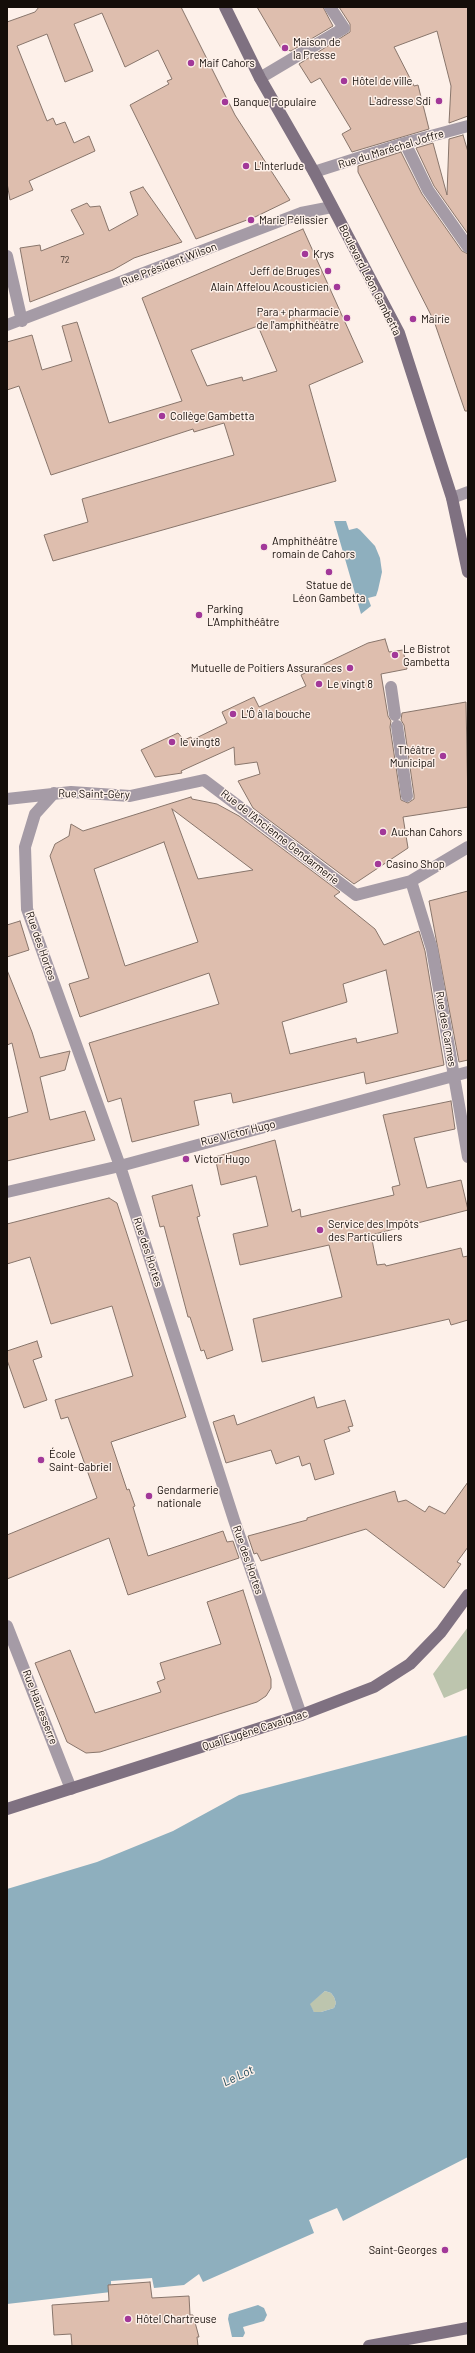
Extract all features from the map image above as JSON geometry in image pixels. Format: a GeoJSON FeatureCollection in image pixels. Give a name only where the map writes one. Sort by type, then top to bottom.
{"type":"FeatureCollection","features":[{"type":"Feature","properties":{"kind":"main road","name":"Boulevard Léon Gambetta"},"geometry":{"type":"LineString","coordinates":[[225,7],[260,78],[314,172],[399,333],[452,498],[468,572]]}},
{"type":"Feature","properties":{"kind":"main road","name":"Quai Eugène Cavaignac"},"geometry":{"type":"LineString","coordinates":[[7,1809],[301,1716],[374,1687],[410,1664],[441,1632],[468,1595]]}},
{"type":"Feature","properties":{"kind":"main road"},"geometry":{"type":"LineString","coordinates":[[369,2346],[468,2328]]}},
{"type":"Feature","properties":{"kind":"street"},"geometry":{"type":"LineString","coordinates":[[260,78],[344,28],[330,7]]}},
{"type":"Feature","properties":{"kind":"street","name":"Rue du Maréchal Joffre"},"geometry":{"type":"LineString","coordinates":[[314,172],[405,143],[468,126]]}},
{"type":"Feature","properties":{"kind":"street"},"geometry":{"type":"LineString","coordinates":[[405,143],[428,190],[468,247]]}},
{"type":"Feature","properties":{"kind":"street","name":"Rue Président Wilson"},"geometry":{"type":"LineString","coordinates":[[7,325],[22,321],[301,213],[332,207]]}},
{"type":"Feature","properties":{"kind":"street"},"geometry":{"type":"LineString","coordinates":[[7,256],[22,321]]}},
{"type":"Feature","properties":{"kind":"street"},"geometry":{"type":"LineString","coordinates":[[452,498],[468,492]]}},
{"type":"Feature","properties":{"kind":"street"},"geometry":{"type":"LineString","coordinates":[[391,687],[407,796]]}},
{"type":"Feature","properties":{"kind":"street","name":"Rue Saint-Géry"},"geometry":{"type":"LineString","coordinates":[[7,799],[54,793],[130,796],[204,780]]}},
{"type":"Feature","properties":{"kind":"street","name":"Rue de l'Ancienne Gendarmerie"},"geometry":{"type":"LineString","coordinates":[[204,780],[356,895],[411,881]]}},
{"type":"Feature","properties":{"kind":"street","name":"Rue des Hortes"},"geometry":{"type":"LineString","coordinates":[[54,793],[35,814],[25,847],[27,909],[120,1166],[234,1520],[301,1716]]}},
{"type":"Feature","properties":{"kind":"street"},"geometry":{"type":"LineString","coordinates":[[411,881],[468,847]]}},
{"type":"Feature","properties":{"kind":"street","name":"Rue des Carmes"},"geometry":{"type":"LineString","coordinates":[[411,881],[432,949],[468,1157]]}},
{"type":"Feature","properties":{"kind":"street","name":"Rue Victor Hugo"},"geometry":{"type":"LineString","coordinates":[[7,1192],[120,1166],[468,1072]]}},
{"type":"Feature","properties":{"kind":"street","name":"Rue Hautesserre"},"geometry":{"type":"LineString","coordinates":[[7,1626],[71,1789]]}},
{"type":"Feature","properties":{"kind":"green space"},"geometry":{"type":"Polygon","coordinates":[[[468,1627],[468,1688],[444,1698],[433,1674],[468,1627]]]}},
{"type":"Feature","properties":{"kind":"green space"},"geometry":{"type":"Polygon","coordinates":[[[325,1991],[331,1993],[334,1997],[336,2003],[334,2008],[321,2012],[314,2012],[309,2004],[325,1991]]]}},
{"type":"Feature","properties":{"kind":"water"},"geometry":{"type":"Polygon","coordinates":[[[334,521],[346,521],[349,530],[357,528],[360,530],[375,546],[380,558],[382,572],[376,596],[368,598],[371,606],[361,614],[334,521]]]}},
{"type":"Feature","properties":{"kind":"water","name":"Le Lot"},"geometry":{"type":"Polygon","coordinates":[[[468,1735],[468,2157],[343,2221],[337,2208],[309,2220],[314,2233],[203,2282],[199,2274],[184,2285],[154,2288],[152,2278],[111,2281],[111,2292],[7,2304],[7,1889],[97,1862],[173,1831],[239,1795],[468,1735]],[[325,1991],[310,2004],[314,2012],[321,2012],[334,2008],[336,2003],[331,1993],[325,1991]]]}},
{"type":"Feature","properties":{"kind":"water"},"geometry":{"type":"Polygon","coordinates":[[[258,2305],[264,2308],[267,2315],[264,2321],[243,2327],[245,2333],[243,2337],[232,2337],[228,2319],[229,2314],[258,2305]]]}},
{"type":"Feature","properties":{"kind":"building"},"geometry":{"type":"Polygon","coordinates":[[[39,7],[181,7],[235,115],[290,200],[255,217],[196,239],[130,105],[169,84],[167,81],[172,79],[158,50],[125,67],[102,13],[74,24],[93,71],[65,82],[47,34],[17,46],[47,121],[53,118],[56,125],[65,122],[74,143],[89,136],[95,151],[29,181],[33,190],[10,200],[7,183],[7,22],[35,12],[39,7]]]}},
{"type":"Feature","properties":{"kind":"building"},"geometry":{"type":"Polygon","coordinates":[[[257,7],[323,7],[333,26],[291,51],[281,48],[257,7]]]}},
{"type":"Feature","properties":{"kind":"building","name":"Hôtel de ville"},"geometry":{"type":"Polygon","coordinates":[[[339,7],[468,7],[468,116],[449,123],[451,86],[437,31],[394,47],[414,86],[418,85],[429,129],[352,152],[342,134],[351,129],[320,78],[311,83],[299,64],[350,32],[350,24],[339,7]]]}},
{"type":"Feature","properties":{"kind":"building"},"geometry":{"type":"Polygon","coordinates":[[[463,135],[468,152],[468,234],[434,186],[416,148],[433,143],[447,195],[449,139],[463,135]]]}},
{"type":"Feature","properties":{"kind":"building"},"geometry":{"type":"Polygon","coordinates":[[[401,152],[422,194],[462,251],[468,254],[468,411],[465,411],[434,321],[358,172],[358,166],[401,152]]]}},
{"type":"Feature","properties":{"kind":"building"},"geometry":{"type":"Polygon","coordinates":[[[143,187],[182,242],[134,258],[113,270],[30,302],[20,248],[40,245],[41,251],[84,234],[71,210],[87,203],[90,207],[100,206],[109,231],[138,215],[130,192],[143,187]]]}},
{"type":"Feature","properties":{"kind":"building"},"geometry":{"type":"Polygon","coordinates":[[[303,229],[363,362],[309,385],[336,481],[53,561],[44,535],[88,522],[82,499],[234,455],[224,423],[194,432],[193,429],[51,475],[19,386],[7,390],[7,342],[32,335],[42,370],[72,361],[62,326],[77,322],[109,423],[182,401],[142,298],[303,229]],[[258,326],[191,350],[207,386],[242,377],[243,381],[277,371],[258,326]]]}},
{"type":"Feature","properties":{"kind":"building"},"geometry":{"type":"Polygon","coordinates":[[[385,639],[389,652],[403,650],[407,669],[381,674],[388,716],[391,721],[390,727],[401,800],[408,803],[414,799],[404,725],[401,720],[402,713],[466,702],[468,807],[403,817],[408,848],[354,884],[253,808],[238,781],[260,774],[257,762],[235,765],[234,747],[181,771],[182,773],[155,777],[141,750],[178,733],[184,740],[191,737],[192,740],[227,723],[222,712],[254,697],[259,707],[306,686],[301,675],[368,643],[385,639]]]}},
{"type":"Feature","properties":{"kind":"building"},"geometry":{"type":"Polygon","coordinates":[[[191,797],[192,799],[217,804],[239,816],[340,892],[334,896],[375,929],[384,945],[419,931],[425,951],[444,1065],[366,1084],[364,1072],[233,1103],[231,1093],[194,1101],[199,1125],[132,1142],[121,1098],[108,1102],[89,1043],[219,1004],[209,973],[80,1017],[69,984],[89,978],[50,856],[55,844],[69,836],[71,824],[83,831],[191,797]],[[172,809],[198,879],[253,870],[172,809]],[[164,842],[94,869],[125,966],[198,942],[164,842]],[[386,970],[343,984],[347,1002],[282,1022],[290,1054],[356,1038],[357,1043],[398,1033],[386,970]]]}},
{"type":"Feature","properties":{"kind":"building"},"geometry":{"type":"Polygon","coordinates":[[[468,891],[468,1060],[459,1062],[429,901],[468,891]]]}},
{"type":"Feature","properties":{"kind":"building"},"geometry":{"type":"Polygon","coordinates":[[[20,921],[29,950],[7,957],[7,925],[20,921]]]}},
{"type":"Feature","properties":{"kind":"building"},"geometry":{"type":"Polygon","coordinates":[[[7,970],[32,1032],[40,1058],[70,1051],[65,1070],[40,1077],[50,1120],[85,1111],[95,1140],[7,1161],[7,1118],[28,1112],[12,1043],[7,1045],[7,970]]]}},
{"type":"Feature","properties":{"kind":"building"},"geometry":{"type":"Polygon","coordinates":[[[451,1101],[455,1129],[414,1138],[427,1188],[461,1180],[468,1210],[371,1235],[377,1265],[385,1264],[386,1266],[461,1248],[463,1257],[468,1256],[468,1320],[451,1325],[449,1319],[262,1362],[253,1319],[342,1297],[329,1245],[240,1265],[233,1234],[268,1226],[256,1176],[221,1185],[215,1157],[275,1140],[292,1212],[300,1209],[301,1217],[394,1195],[392,1187],[400,1185],[383,1115],[451,1101]]]}},
{"type":"Feature","properties":{"kind":"building"},"geometry":{"type":"Polygon","coordinates":[[[192,1185],[200,1216],[197,1217],[233,1350],[207,1359],[204,1350],[201,1351],[190,1317],[188,1317],[164,1226],[160,1227],[152,1196],[192,1185]]]}},
{"type":"Feature","properties":{"kind":"building"},"geometry":{"type":"Polygon","coordinates":[[[109,1198],[117,1203],[186,1417],[111,1442],[127,1490],[129,1489],[135,1506],[133,1507],[148,1556],[223,1531],[227,1542],[233,1541],[239,1558],[128,1595],[109,1538],[7,1579],[7,1535],[97,1498],[68,1417],[61,1419],[55,1400],[133,1376],[112,1306],[51,1324],[30,1257],[7,1264],[7,1224],[109,1198]]]}},
{"type":"Feature","properties":{"kind":"building"},"geometry":{"type":"Polygon","coordinates":[[[37,1341],[42,1357],[33,1360],[47,1400],[24,1408],[7,1360],[7,1351],[37,1341]]]}},
{"type":"Feature","properties":{"kind":"building"},"geometry":{"type":"Polygon","coordinates":[[[314,1397],[317,1408],[345,1400],[353,1426],[348,1427],[350,1431],[324,1440],[334,1474],[315,1480],[310,1463],[302,1466],[299,1456],[276,1464],[271,1450],[226,1463],[213,1422],[234,1415],[237,1425],[314,1397]]]}},
{"type":"Feature","properties":{"kind":"building"},"geometry":{"type":"Polygon","coordinates":[[[468,1482],[468,1547],[457,1562],[461,1564],[444,1588],[366,1529],[261,1561],[257,1553],[254,1554],[248,1536],[307,1520],[307,1518],[395,1491],[398,1502],[406,1500],[425,1512],[429,1506],[445,1514],[468,1482]]]}},
{"type":"Feature","properties":{"kind":"building"},"geometry":{"type":"Polygon","coordinates":[[[243,1590],[271,1679],[271,1688],[266,1696],[257,1702],[100,1752],[86,1753],[67,1742],[35,1663],[70,1650],[95,1713],[161,1692],[157,1682],[165,1679],[160,1663],[221,1644],[207,1602],[243,1590]]]}},
{"type":"Feature","properties":{"kind":"building","name":"Hôtel Chartreuse"},"geometry":{"type":"Polygon","coordinates":[[[150,2282],[152,2298],[189,2296],[190,2315],[193,2315],[199,2337],[197,2337],[198,2346],[72,2346],[71,2334],[54,2335],[52,2305],[109,2301],[108,2285],[150,2282]]]}},
{"type":"Feature","properties":{"kind":"place","name":"Maison de la Presse"},"geometry":{"type":"Point","coordinates":[285,48]}},
{"type":"Feature","properties":{"kind":"place","name":"Maif Cahors"},"geometry":{"type":"Point","coordinates":[191,63]}},
{"type":"Feature","properties":{"kind":"place","name":"Hôtel de ville"},"geometry":{"type":"Point","coordinates":[344,81]}},
{"type":"Feature","properties":{"kind":"place","name":"L'adresse Sdi"},"geometry":{"type":"Point","coordinates":[439,101]}},
{"type":"Feature","properties":{"kind":"place","name":"Banque Populaire"},"geometry":{"type":"Point","coordinates":[225,102]}},
{"type":"Feature","properties":{"kind":"place","name":"L'Interlude"},"geometry":{"type":"Point","coordinates":[246,166]}},
{"type":"Feature","properties":{"kind":"place","name":"Marie Pélissier"},"geometry":{"type":"Point","coordinates":[251,220]}},
{"type":"Feature","properties":{"kind":"place","name":"Krys"},"geometry":{"type":"Point","coordinates":[305,254]}},
{"type":"Feature","properties":{"kind":"place","name":"Jeff de Bruges"},"geometry":{"type":"Point","coordinates":[328,271]}},
{"type":"Feature","properties":{"kind":"place","name":"Alain Affelou Acousticien"},"geometry":{"type":"Point","coordinates":[337,287]}},
{"type":"Feature","properties":{"kind":"place","name":"Para + pharmacie de l'amphithéâtre"},"geometry":{"type":"Point","coordinates":[347,318]}},
{"type":"Feature","properties":{"kind":"place","name":"Mairie"},"geometry":{"type":"Point","coordinates":[413,319]}},
{"type":"Feature","properties":{"kind":"place","name":"Collège Gambetta"},"geometry":{"type":"Point","coordinates":[162,416]}},
{"type":"Feature","properties":{"kind":"place","name":"Amphithéâtre romain de Cahors"},"geometry":{"type":"Point","coordinates":[264,547]}},
{"type":"Feature","properties":{"kind":"place","name":"Statue de Léon Gambetta"},"geometry":{"type":"Point","coordinates":[329,572]}},
{"type":"Feature","properties":{"kind":"place","name":"Parking L'Amphithéâtre"},"geometry":{"type":"Point","coordinates":[199,615]}},
{"type":"Feature","properties":{"kind":"place","name":"Le Bistrot Gambetta"},"geometry":{"type":"Point","coordinates":[395,655]}},
{"type":"Feature","properties":{"kind":"place","name":"Mutuelle de Poitiers Assurances"},"geometry":{"type":"Point","coordinates":[350,668]}},
{"type":"Feature","properties":{"kind":"place","name":"Le vingt 8"},"geometry":{"type":"Point","coordinates":[319,684]}},
{"type":"Feature","properties":{"kind":"place","name":"L'Ô à la bouche"},"geometry":{"type":"Point","coordinates":[233,714]}},
{"type":"Feature","properties":{"kind":"place","name":"le vingt8"},"geometry":{"type":"Point","coordinates":[172,742]}},
{"type":"Feature","properties":{"kind":"place","name":"Théâtre Municipal"},"geometry":{"type":"Point","coordinates":[443,756]}},
{"type":"Feature","properties":{"kind":"place","name":"Auchan Cahors"},"geometry":{"type":"Point","coordinates":[383,832]}},
{"type":"Feature","properties":{"kind":"place","name":"Casino Shop"},"geometry":{"type":"Point","coordinates":[378,864]}},
{"type":"Feature","properties":{"kind":"place","name":"Victor Hugo"},"geometry":{"type":"Point","coordinates":[186,1159]}},
{"type":"Feature","properties":{"kind":"place","name":"Service des Impôts des Particuliers"},"geometry":{"type":"Point","coordinates":[320,1230]}},
{"type":"Feature","properties":{"kind":"place","name":"École Saint-Gabriel"},"geometry":{"type":"Point","coordinates":[41,1460]}},
{"type":"Feature","properties":{"kind":"place","name":"Gendarmerie nationale"},"geometry":{"type":"Point","coordinates":[149,1496]}},
{"type":"Feature","properties":{"kind":"place","name":"Saint-Georges"},"geometry":{"type":"Point","coordinates":[445,2250]}},
{"type":"Feature","properties":{"kind":"place","name":"Hôtel Chartreuse"},"geometry":{"type":"Point","coordinates":[128,2319]}}]}
